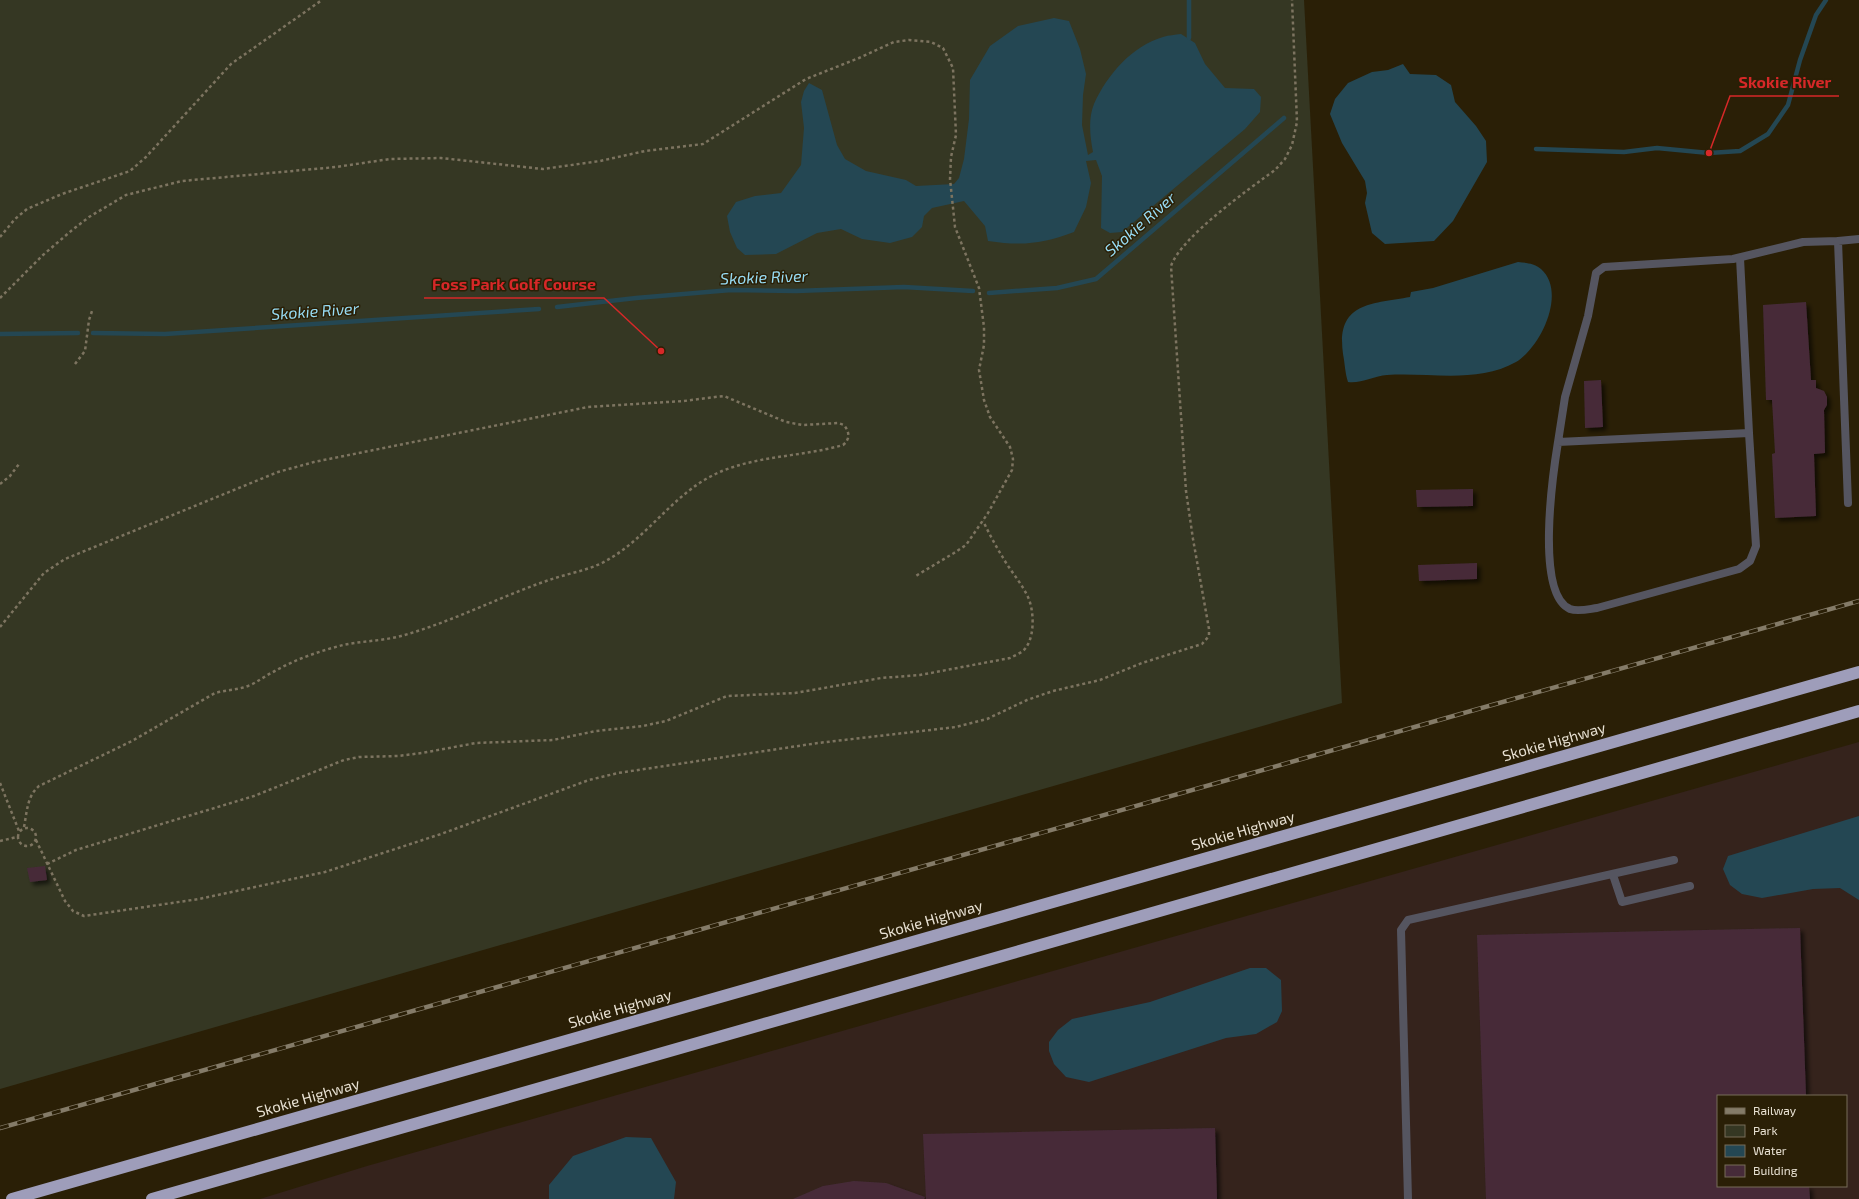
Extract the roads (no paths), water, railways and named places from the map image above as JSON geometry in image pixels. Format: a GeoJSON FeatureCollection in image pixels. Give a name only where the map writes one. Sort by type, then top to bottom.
{"type":"FeatureCollection","features":[{"type":"Feature","properties":{"kind":"highway","name":"Skokie Highway"},"geometry":{"type":"LineString","coordinates":[[12,1199],[1859,672]]}},
{"type":"Feature","properties":{"kind":"highway"},"geometry":{"type":"LineString","coordinates":[[152,1199],[1859,711]]}},
{"type":"Feature","properties":{"kind":"lane"},"geometry":{"type":"LineString","coordinates":[[1740,258],[1756,527],[1756,546],[1750,561],[1739,569],[1597,608],[1580,610],[1570,608],[1562,602],[1555,592],[1550,570],[1549,521],[1565,397],[1588,316],[1596,273],[1604,267],[1740,258],[1803,242],[1859,239]]}},
{"type":"Feature","properties":{"kind":"lane"},"geometry":{"type":"LineString","coordinates":[[1838,241],[1848,503]]}},
{"type":"Feature","properties":{"kind":"lane"},"geometry":{"type":"LineString","coordinates":[[1558,442],[1750,433]]}},
{"type":"Feature","properties":{"kind":"lane"},"geometry":{"type":"LineString","coordinates":[[1408,1199],[1401,930],[1408,920],[1613,875],[1674,860]]}},
{"type":"Feature","properties":{"kind":"lane"},"geometry":{"type":"LineString","coordinates":[[1613,875],[1622,902],[1690,886]]}},
{"type":"Feature","properties":{"kind":"water"},"geometry":{"type":"Polygon","coordinates":[[[1054,18],[1069,21],[1080,49],[1086,74],[1083,95],[1082,125],[1088,155],[1093,152],[1090,128],[1091,115],[1099,93],[1113,72],[1131,55],[1141,47],[1165,36],[1181,34],[1195,43],[1205,64],[1225,88],[1254,89],[1261,97],[1260,112],[1245,129],[1122,232],[1110,233],[1101,228],[1102,176],[1096,160],[1086,161],[1091,183],[1086,207],[1074,232],[1052,239],[1022,244],[988,241],[985,226],[964,201],[932,208],[924,216],[922,227],[912,237],[890,243],[862,239],[841,229],[817,233],[776,254],[745,255],[737,248],[730,232],[727,216],[736,202],[755,196],[781,193],[801,165],[804,128],[801,102],[804,91],[809,83],[822,90],[837,145],[845,159],[866,171],[906,180],[916,186],[954,184],[959,178],[964,159],[969,119],[970,80],[990,46],[1018,26],[1054,18]]]}},
{"type":"Feature","properties":{"kind":"water"},"geometry":{"type":"Polygon","coordinates":[[[1403,64],[1410,74],[1436,75],[1451,85],[1455,102],[1476,126],[1486,141],[1487,162],[1453,221],[1434,241],[1385,244],[1372,233],[1365,203],[1367,193],[1365,181],[1342,143],[1330,114],[1335,99],[1348,83],[1372,72],[1388,70],[1403,64]]]}},
{"type":"Feature","properties":{"kind":"water"},"geometry":{"type":"Polygon","coordinates":[[[1518,262],[1533,264],[1541,269],[1548,279],[1552,291],[1548,318],[1542,332],[1525,355],[1516,362],[1501,369],[1469,375],[1453,376],[1403,374],[1387,375],[1357,382],[1348,382],[1343,354],[1342,337],[1345,325],[1351,315],[1359,309],[1369,305],[1410,297],[1411,292],[1433,288],[1518,262]]]}},
{"type":"Feature","properties":{"kind":"water"},"geometry":{"type":"Polygon","coordinates":[[[1859,816],[1859,900],[1840,888],[1813,889],[1762,898],[1742,894],[1730,885],[1723,869],[1728,856],[1859,816]]]}},
{"type":"Feature","properties":{"kind":"water"},"geometry":{"type":"Polygon","coordinates":[[[1250,968],[1266,968],[1281,980],[1282,1011],[1277,1022],[1256,1034],[1226,1038],[1089,1082],[1066,1077],[1054,1064],[1049,1051],[1049,1042],[1058,1030],[1072,1019],[1150,1002],[1250,968]]]}},
{"type":"Feature","properties":{"kind":"water"},"geometry":{"type":"Polygon","coordinates":[[[626,1137],[651,1138],[676,1182],[674,1199],[549,1199],[549,1185],[573,1156],[626,1137]]]}},
{"type":"Feature","properties":{"kind":"waterway"},"geometry":{"type":"LineString","coordinates":[[1189,0],[1189,38]]}},
{"type":"Feature","properties":{"kind":"waterway","name":"Skokie River"},"geometry":{"type":"LineString","coordinates":[[1536,149],[1624,152],[1657,148],[1709,153],[1740,151],[1768,134],[1788,105],[1800,60],[1816,15],[1826,0]]}},
{"type":"Feature","properties":{"kind":"waterway","name":"Skokie River"},"geometry":{"type":"LineString","coordinates":[[989,293],[1057,288],[1096,279],[1284,118]]}},
{"type":"Feature","properties":{"kind":"waterway","name":"Skokie River"},"geometry":{"type":"LineString","coordinates":[[557,307],[636,298],[731,290],[796,291],[904,287],[973,291]]}},
{"type":"Feature","properties":{"kind":"waterway","name":"Skokie River"},"geometry":{"type":"LineString","coordinates":[[93,333],[165,334],[539,309]]}},
{"type":"Feature","properties":{"kind":"waterway","name":"Skokie River"},"geometry":{"type":"LineString","coordinates":[[0,334],[78,333]]}},
{"type":"Feature","properties":{"kind":"railway"},"geometry":{"type":"LineString","coordinates":[[0,1128],[1859,601]]}},
{"type":"Feature","properties":{"kind":"place","name":"Skokie River"},"geometry":{"type":"Point","coordinates":[1709,153]}},
{"type":"Feature","properties":{"kind":"place","name":"Foss Park Golf Course"},"geometry":{"type":"Point","coordinates":[661,351]}}]}
